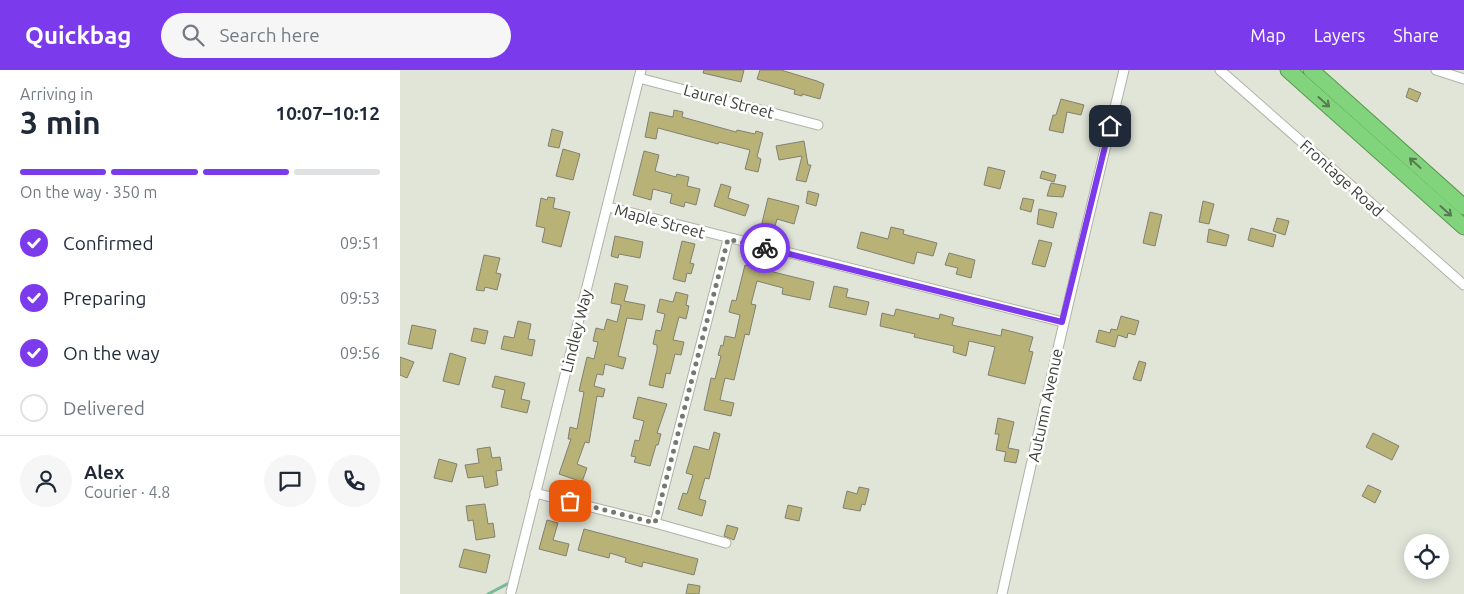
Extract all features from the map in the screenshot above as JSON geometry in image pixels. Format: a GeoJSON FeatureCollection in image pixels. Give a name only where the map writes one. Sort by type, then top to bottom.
{"type":"FeatureCollection","features":[{"type":"Feature","properties":{"kind":"highway"},"geometry":{"type":"LineString","coordinates":[[1288,70],[1464,227]]}},
{"type":"Feature","properties":{"kind":"highway"},"geometry":{"type":"LineString","coordinates":[[1311,70],[1464,207]]}},
{"type":"Feature","properties":{"kind":"street","name":"Autumn Avenue"},"geometry":{"type":"LineString","coordinates":[[1002,594],[1043,419],[1062,322],[1124,70]]}},
{"type":"Feature","properties":{"kind":"street","name":"Frontage Road"},"geometry":{"type":"LineString","coordinates":[[1220,70],[1464,285]]}},
{"type":"Feature","properties":{"kind":"street"},"geometry":{"type":"LineString","coordinates":[[1436,70],[1464,80]]}},
{"type":"Feature","properties":{"kind":"street","name":"Laurel Street"},"geometry":{"type":"LineString","coordinates":[[640,74],[818,125]]}},
{"type":"Feature","properties":{"kind":"street","name":"Lindley Way"},"geometry":{"type":"LineString","coordinates":[[511,592],[640,74]]}},
{"type":"Feature","properties":{"kind":"street","name":"Maple Street"},"geometry":{"type":"LineString","coordinates":[[608,207],[728,239],[1062,322]]}},
{"type":"Feature","properties":{"kind":"street"},"geometry":{"type":"LineString","coordinates":[[655,523],[728,239]]}},
{"type":"Feature","properties":{"kind":"street"},"geometry":{"type":"LineString","coordinates":[[535,493],[726,543]]}},
{"type":"Feature","properties":{"kind":"building"},"geometry":{"type":"Polygon","coordinates":[[[704,70],[744,70],[741,82],[703,73],[704,70]]]}},
{"type":"Feature","properties":{"kind":"building"},"geometry":{"type":"Polygon","coordinates":[[[760,70],[781,70],[824,84],[820,99],[802,94],[802,96],[794,94],[795,90],[757,79],[760,70]]]}},
{"type":"Feature","properties":{"kind":"building"},"geometry":{"type":"Polygon","coordinates":[[[1409,88],[1421,93],[1417,102],[1406,97],[1409,88]]]}},
{"type":"Feature","properties":{"kind":"building"},"geometry":{"type":"Polygon","coordinates":[[[1061,99],[1084,105],[1081,115],[1067,112],[1063,133],[1049,130],[1053,115],[1056,115],[1061,99]]]}},
{"type":"Feature","properties":{"kind":"building"},"geometry":{"type":"Polygon","coordinates":[[[674,110],[683,112],[682,117],[736,132],[737,130],[755,134],[756,131],[763,133],[757,157],[761,159],[758,172],[745,169],[750,150],[719,142],[718,144],[658,128],[656,139],[645,137],[650,112],[673,117],[674,110]]]}},
{"type":"Feature","properties":{"kind":"building"},"geometry":{"type":"Polygon","coordinates":[[[552,129],[563,132],[559,148],[548,146],[552,129]]]}},
{"type":"Feature","properties":{"kind":"building"},"geometry":{"type":"Polygon","coordinates":[[[804,141],[808,165],[811,165],[806,182],[796,180],[802,156],[779,160],[776,146],[804,141]]]}},
{"type":"Feature","properties":{"kind":"building"},"geometry":{"type":"Polygon","coordinates":[[[563,149],[580,154],[573,180],[556,176],[563,149]]]}},
{"type":"Feature","properties":{"kind":"building"},"geometry":{"type":"Polygon","coordinates":[[[644,151],[659,155],[655,171],[676,177],[677,174],[689,177],[687,186],[700,189],[696,205],[685,202],[684,207],[670,203],[672,194],[653,189],[651,200],[633,195],[644,151]]]}},
{"type":"Feature","properties":{"kind":"building"},"geometry":{"type":"Polygon","coordinates":[[[988,167],[1005,171],[1000,189],[984,185],[988,167]]]}},
{"type":"Feature","properties":{"kind":"building"},"geometry":{"type":"Polygon","coordinates":[[[1042,171],[1056,175],[1054,182],[1040,178],[1042,171]]]}},
{"type":"Feature","properties":{"kind":"building"},"geometry":{"type":"Polygon","coordinates":[[[1051,183],[1066,186],[1063,197],[1047,196],[1051,183]]]}},
{"type":"Feature","properties":{"kind":"building"},"geometry":{"type":"Polygon","coordinates":[[[721,184],[731,187],[728,198],[749,205],[745,216],[714,206],[721,184]]]}},
{"type":"Feature","properties":{"kind":"building"},"geometry":{"type":"Polygon","coordinates":[[[808,191],[819,194],[816,206],[806,203],[808,191]]]}},
{"type":"Feature","properties":{"kind":"building"},"geometry":{"type":"Polygon","coordinates":[[[548,197],[555,198],[553,208],[570,212],[561,247],[542,242],[545,228],[536,226],[541,198],[547,200],[548,197]]]}},
{"type":"Feature","properties":{"kind":"building"},"geometry":{"type":"Polygon","coordinates":[[[768,198],[799,206],[794,224],[777,219],[774,230],[761,227],[768,198]]]}},
{"type":"Feature","properties":{"kind":"building"},"geometry":{"type":"Polygon","coordinates":[[[1023,198],[1034,200],[1031,212],[1020,209],[1023,198]]]}},
{"type":"Feature","properties":{"kind":"building"},"geometry":{"type":"Polygon","coordinates":[[[1203,201],[1214,204],[1209,224],[1199,222],[1203,201]]]}},
{"type":"Feature","properties":{"kind":"building"},"geometry":{"type":"Polygon","coordinates":[[[1039,209],[1057,213],[1053,228],[1037,224],[1039,209]]]}},
{"type":"Feature","properties":{"kind":"building"},"geometry":{"type":"Polygon","coordinates":[[[1150,212],[1162,215],[1155,246],[1143,243],[1150,212]]]}},
{"type":"Feature","properties":{"kind":"building"},"geometry":{"type":"Polygon","coordinates":[[[1277,218],[1289,221],[1285,235],[1273,231],[1277,218]]]}},
{"type":"Feature","properties":{"kind":"building"},"geometry":{"type":"Polygon","coordinates":[[[891,227],[904,230],[903,234],[937,243],[933,256],[917,252],[914,264],[857,248],[861,232],[888,239],[891,227]]]}},
{"type":"Feature","properties":{"kind":"building"},"geometry":{"type":"Polygon","coordinates":[[[1251,228],[1276,235],[1273,247],[1248,240],[1251,228]]]}},
{"type":"Feature","properties":{"kind":"building"},"geometry":{"type":"Polygon","coordinates":[[[1209,229],[1229,235],[1226,246],[1207,242],[1209,229]]]}},
{"type":"Feature","properties":{"kind":"building"},"geometry":{"type":"Polygon","coordinates":[[[615,236],[643,242],[640,258],[619,254],[618,258],[611,256],[615,236]]]}},
{"type":"Feature","properties":{"kind":"building"},"geometry":{"type":"Polygon","coordinates":[[[1039,240],[1052,243],[1045,267],[1032,264],[1039,240]]]}},
{"type":"Feature","properties":{"kind":"building"},"geometry":{"type":"Polygon","coordinates":[[[682,241],[695,244],[690,263],[694,264],[691,274],[687,273],[685,282],[673,279],[682,241]]]}},
{"type":"Feature","properties":{"kind":"building"},"geometry":{"type":"Polygon","coordinates":[[[949,253],[975,260],[971,278],[956,274],[958,268],[945,265],[949,253]]]}},
{"type":"Feature","properties":{"kind":"building"},"geometry":{"type":"Polygon","coordinates":[[[484,255],[500,258],[496,273],[501,274],[497,290],[485,287],[484,291],[476,290],[484,255]]]}},
{"type":"Feature","properties":{"kind":"building"},"geometry":{"type":"Polygon","coordinates":[[[745,265],[814,282],[810,300],[782,294],[783,288],[757,281],[751,304],[756,305],[749,335],[745,334],[734,380],[725,378],[720,400],[734,403],[731,416],[704,410],[711,378],[715,379],[721,356],[718,355],[721,345],[723,346],[725,336],[735,338],[740,315],[729,312],[732,300],[736,301],[745,265]]]}},
{"type":"Feature","properties":{"kind":"building"},"geometry":{"type":"Polygon","coordinates":[[[615,283],[628,286],[624,301],[645,305],[642,320],[627,318],[618,356],[626,358],[623,369],[605,364],[603,375],[597,374],[594,386],[605,389],[603,397],[597,396],[589,443],[585,442],[577,464],[587,468],[582,482],[559,474],[571,439],[568,439],[570,427],[577,429],[584,392],[579,391],[587,357],[594,359],[598,342],[593,341],[596,328],[604,330],[607,319],[617,322],[621,305],[611,303],[615,283]]]}},
{"type":"Feature","properties":{"kind":"building"},"geometry":{"type":"Polygon","coordinates":[[[834,286],[848,289],[846,297],[869,302],[866,315],[829,307],[834,286]]]}},
{"type":"Feature","properties":{"kind":"building"},"geometry":{"type":"Polygon","coordinates":[[[676,292],[688,295],[686,305],[689,306],[686,319],[679,317],[673,340],[684,342],[681,355],[675,354],[670,374],[666,373],[663,388],[649,385],[657,350],[657,345],[653,344],[656,330],[661,331],[665,314],[657,312],[660,299],[673,302],[676,292]]]}},
{"type":"Feature","properties":{"kind":"building"},"geometry":{"type":"Polygon","coordinates":[[[896,309],[939,319],[940,314],[954,318],[952,325],[1001,336],[1002,329],[1033,337],[1029,351],[1033,352],[1025,384],[988,375],[995,347],[969,341],[966,356],[953,352],[954,346],[914,337],[915,334],[880,326],[882,313],[894,316],[896,309]]]}},
{"type":"Feature","properties":{"kind":"building"},"geometry":{"type":"Polygon","coordinates":[[[1121,316],[1139,321],[1135,335],[1128,333],[1127,338],[1118,335],[1115,347],[1096,342],[1099,330],[1110,333],[1111,329],[1117,330],[1121,316]]]}},
{"type":"Feature","properties":{"kind":"building"},"geometry":{"type":"Polygon","coordinates":[[[518,321],[531,324],[528,339],[535,340],[532,356],[501,349],[504,336],[514,338],[518,321]]]}},
{"type":"Feature","properties":{"kind":"building"},"geometry":{"type":"Polygon","coordinates":[[[412,325],[436,330],[432,349],[408,344],[412,325]]]}},
{"type":"Feature","properties":{"kind":"building"},"geometry":{"type":"Polygon","coordinates":[[[474,328],[488,331],[485,344],[471,341],[474,328]]]}},
{"type":"Feature","properties":{"kind":"building"},"geometry":{"type":"Polygon","coordinates":[[[450,353],[466,358],[459,385],[443,381],[450,353]]]}},
{"type":"Feature","properties":{"kind":"building"},"geometry":{"type":"Polygon","coordinates":[[[400,357],[414,362],[407,378],[400,375],[400,357]]]}},
{"type":"Feature","properties":{"kind":"building"},"geometry":{"type":"Polygon","coordinates":[[[1139,361],[1146,363],[1141,381],[1133,379],[1139,361]]]}},
{"type":"Feature","properties":{"kind":"building"},"geometry":{"type":"Polygon","coordinates":[[[495,376],[525,383],[521,399],[530,401],[527,413],[501,407],[505,390],[492,387],[495,376]]]}},
{"type":"Feature","properties":{"kind":"building"},"geometry":{"type":"Polygon","coordinates":[[[638,397],[667,404],[657,433],[661,434],[658,445],[656,445],[650,466],[634,462],[636,457],[631,456],[635,440],[639,441],[644,421],[633,418],[638,397]]]}},
{"type":"Feature","properties":{"kind":"building"},"geometry":{"type":"Polygon","coordinates":[[[998,418],[1014,422],[1008,448],[1019,450],[1016,463],[1004,461],[1006,452],[996,450],[999,434],[995,434],[998,418]]]}},
{"type":"Feature","properties":{"kind":"building"},"geometry":{"type":"Polygon","coordinates":[[[714,432],[720,434],[709,479],[705,478],[699,499],[706,501],[702,516],[678,509],[683,493],[687,494],[693,475],[686,473],[694,446],[709,450],[714,432]]]}},
{"type":"Feature","properties":{"kind":"building"},"geometry":{"type":"Polygon","coordinates":[[[1373,433],[1399,446],[1392,460],[1366,447],[1373,433]]]}},
{"type":"Feature","properties":{"kind":"building"},"geometry":{"type":"Polygon","coordinates":[[[490,447],[492,458],[500,457],[502,470],[496,471],[498,485],[485,488],[483,476],[468,478],[465,465],[479,463],[477,449],[490,447]]]}},
{"type":"Feature","properties":{"kind":"building"},"geometry":{"type":"Polygon","coordinates":[[[439,459],[457,464],[452,482],[434,478],[439,459]]]}},
{"type":"Feature","properties":{"kind":"building"},"geometry":{"type":"Polygon","coordinates":[[[1368,485],[1381,491],[1375,503],[1362,496],[1368,485]]]}},
{"type":"Feature","properties":{"kind":"building"},"geometry":{"type":"Polygon","coordinates":[[[859,487],[869,489],[865,505],[862,504],[860,511],[843,508],[847,491],[857,494],[859,487]]]}},
{"type":"Feature","properties":{"kind":"building"},"geometry":{"type":"Polygon","coordinates":[[[485,504],[488,524],[493,523],[495,537],[476,540],[473,520],[468,521],[466,506],[485,504]]]}},
{"type":"Feature","properties":{"kind":"building"},"geometry":{"type":"Polygon","coordinates":[[[788,505],[802,508],[799,521],[785,518],[788,505]]]}},
{"type":"Feature","properties":{"kind":"building"},"geometry":{"type":"Polygon","coordinates":[[[547,520],[558,523],[553,540],[569,544],[566,556],[539,549],[547,520]]]}},
{"type":"Feature","properties":{"kind":"building"},"geometry":{"type":"Polygon","coordinates":[[[727,525],[738,528],[734,540],[724,536],[727,525]]]}},
{"type":"Feature","properties":{"kind":"building"},"geometry":{"type":"Polygon","coordinates":[[[584,529],[698,559],[694,575],[643,562],[642,567],[625,562],[626,558],[610,553],[609,558],[578,550],[584,529]]]}},
{"type":"Feature","properties":{"kind":"building"},"geometry":{"type":"Polygon","coordinates":[[[464,549],[490,555],[486,573],[459,567],[464,549]]]}},
{"type":"Feature","properties":{"kind":"building"},"geometry":{"type":"Polygon","coordinates":[[[688,584],[700,586],[699,594],[686,594],[688,584]]]}},
{"type":"Feature","properties":{"kind":"waterway"},"geometry":{"type":"LineString","coordinates":[[488,594],[511,582]]}},
{"type":"Feature","properties":{"kind":"way so far"},"geometry":{"type":"LineString","coordinates":[[570,501],[655,523],[728,239],[765,248]]}},
{"type":"Feature","properties":{"kind":"route"},"geometry":{"type":"LineString","coordinates":[[765,248],[1062,322],[1110,126]]}}]}
